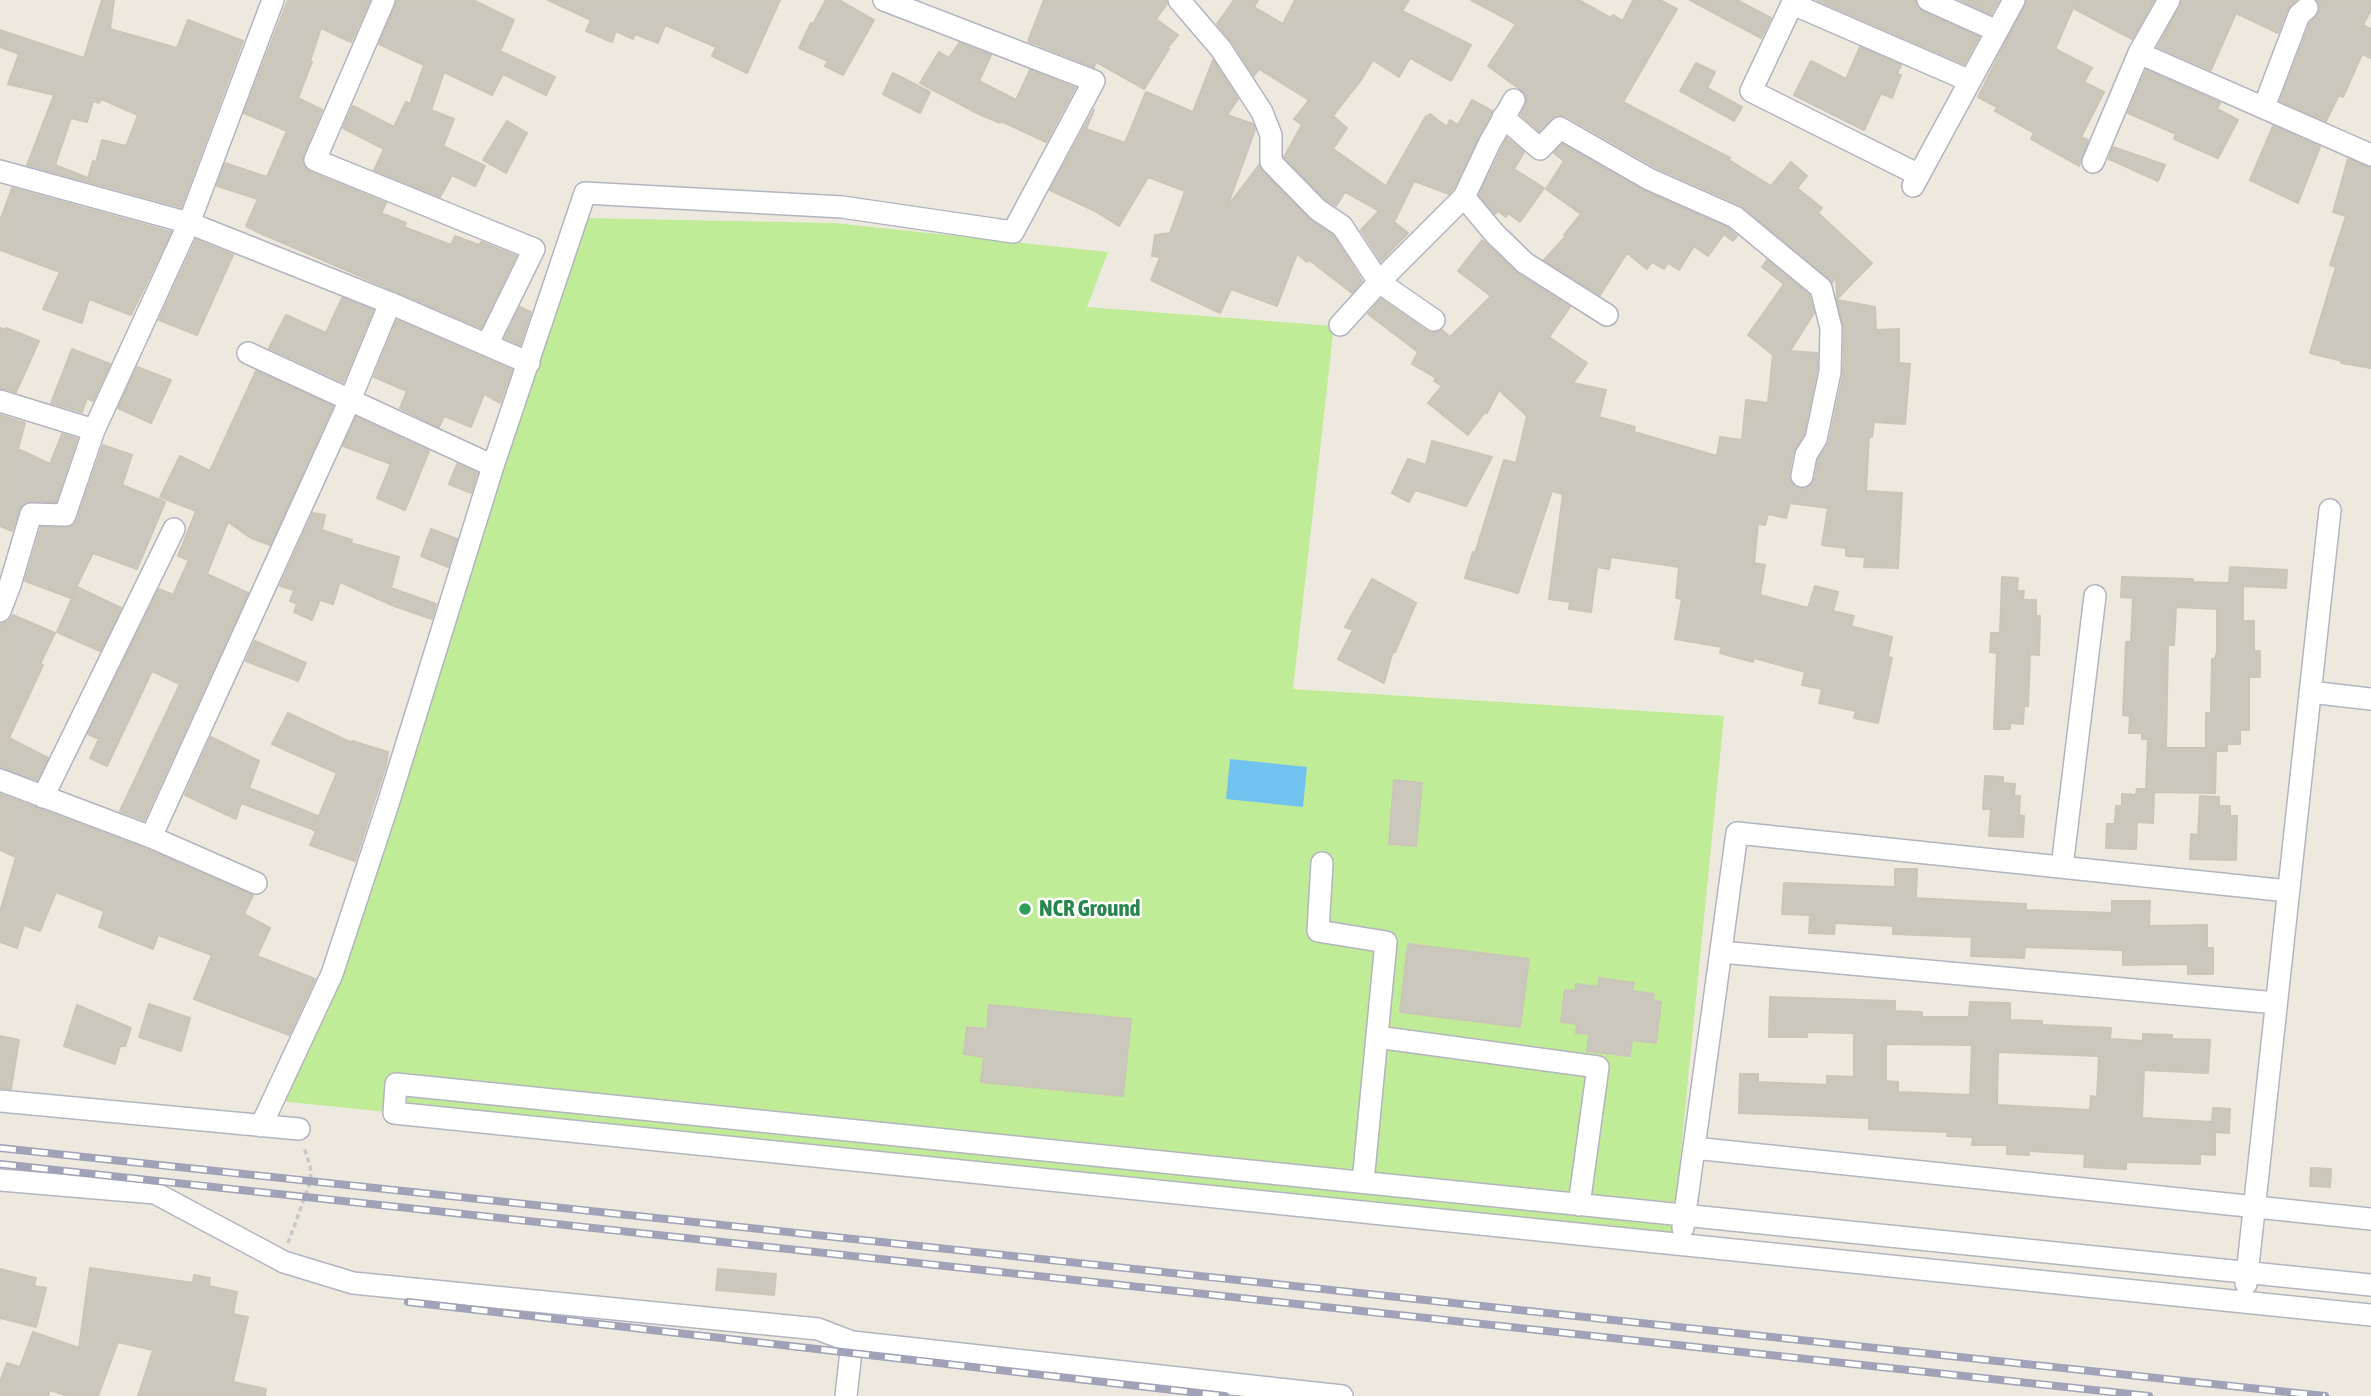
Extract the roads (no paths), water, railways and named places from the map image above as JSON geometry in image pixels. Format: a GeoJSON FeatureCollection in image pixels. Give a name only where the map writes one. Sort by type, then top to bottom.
{"type":"FeatureCollection","features":[{"type":"Feature","properties":{"kind":"street"},"geometry":{"type":"LineString","coordinates":[[0,611],[5,583],[31,514],[65,515],[93,430],[189,223],[273,0]]}},
{"type":"Feature","properties":{"kind":"street"},"geometry":{"type":"LineString","coordinates":[[384,0],[315,160],[534,249],[486,345]]}},
{"type":"Feature","properties":{"kind":"street"},"geometry":{"type":"LineString","coordinates":[[261,1126],[332,974],[493,466],[585,193],[842,207],[1013,232],[1094,81],[884,0]]}},
{"type":"Feature","properties":{"kind":"street"},"geometry":{"type":"LineString","coordinates":[[1179,0],[1221,49],[1262,112],[1271,135],[1270,162],[1318,210],[1342,226],[1378,282],[1434,320]]}},
{"type":"Feature","properties":{"kind":"street"},"geometry":{"type":"LineString","coordinates":[[1928,0],[1997,31]]}},
{"type":"Feature","properties":{"kind":"street"},"geometry":{"type":"LineString","coordinates":[[1970,81],[1793,2],[1751,90],[1916,181],[2014,0]]}},
{"type":"Feature","properties":{"kind":"street"},"geometry":{"type":"LineString","coordinates":[[2093,162],[2139,53],[2169,0]]}},
{"type":"Feature","properties":{"kind":"street"},"geometry":{"type":"LineString","coordinates":[[2264,107],[2299,15],[2307,8]]}},
{"type":"Feature","properties":{"kind":"street"},"geometry":{"type":"LineString","coordinates":[[2139,53],[2371,155]]}},
{"type":"Feature","properties":{"kind":"street"},"geometry":{"type":"LineString","coordinates":[[1340,325],[1378,282],[1464,197],[1508,108],[1540,149],[1560,128],[1649,179],[1735,217],[1821,288],[1831,328],[1830,372],[1816,439],[1806,455],[1802,476]]}},
{"type":"Feature","properties":{"kind":"street"},"geometry":{"type":"LineString","coordinates":[[0,171],[189,223],[390,303],[528,363]]}},
{"type":"Feature","properties":{"kind":"street"},"geometry":{"type":"LineString","coordinates":[[1464,197],[1495,234],[1525,263],[1607,315]]}},
{"type":"Feature","properties":{"kind":"street"},"geometry":{"type":"LineString","coordinates":[[151,837],[350,400],[390,303]]}},
{"type":"Feature","properties":{"kind":"street"},"geometry":{"type":"LineString","coordinates":[[248,353],[493,466]]}},
{"type":"Feature","properties":{"kind":"street"},"geometry":{"type":"LineString","coordinates":[[0,401],[93,430]]}},
{"type":"Feature","properties":{"kind":"street"},"geometry":{"type":"LineString","coordinates":[[2244,1302],[2330,510]]}},
{"type":"Feature","properties":{"kind":"street"},"geometry":{"type":"LineString","coordinates":[[43,797],[174,529]]}},
{"type":"Feature","properties":{"kind":"street"},"geometry":{"type":"LineString","coordinates":[[2062,867],[2095,596]]}},
{"type":"Feature","properties":{"kind":"street"},"geometry":{"type":"LineString","coordinates":[[2310,692],[2371,699]]}},
{"type":"Feature","properties":{"kind":"street"},"geometry":{"type":"LineString","coordinates":[[0,780],[151,837],[256,883]]}},
{"type":"Feature","properties":{"kind":"street"},"geometry":{"type":"LineString","coordinates":[[1681,1244],[1737,833],[2288,891]]}},
{"type":"Feature","properties":{"kind":"street"},"geometry":{"type":"LineString","coordinates":[[1322,863],[1318,931],[1385,942],[1363,1182]]}},
{"type":"Feature","properties":{"kind":"street"},"geometry":{"type":"LineString","coordinates":[[1721,952],[2276,1003]]}},
{"type":"Feature","properties":{"kind":"street"},"geometry":{"type":"LineString","coordinates":[[1377,1037],[1598,1067],[1579,1205]]}},
{"type":"Feature","properties":{"kind":"street"},"geometry":{"type":"LineString","coordinates":[[2371,1285],[396,1084],[394,1113],[2371,1315]]}},
{"type":"Feature","properties":{"kind":"street"},"geometry":{"type":"LineString","coordinates":[[0,1101],[299,1129]]}},
{"type":"Feature","properties":{"kind":"street"},"geometry":{"type":"LineString","coordinates":[[1694,1148],[2371,1219]]}},
{"type":"Feature","properties":{"kind":"street"},"geometry":{"type":"LineString","coordinates":[[0,1180],[155,1193],[284,1262],[353,1283],[818,1329],[852,1342],[1342,1396]]}},
{"type":"Feature","properties":{"kind":"street"},"geometry":{"type":"LineString","coordinates":[[846,1396],[852,1342]]}},
{"type":"Feature","properties":{"kind":"water"},"geometry":{"type":"Polygon","coordinates":[[[1230,759],[1307,767],[1303,807],[1226,799],[1230,759]]]}},
{"type":"Feature","properties":{"kind":"railway"},"geometry":{"type":"LineString","coordinates":[[0,1148],[2325,1396]]}},
{"type":"Feature","properties":{"kind":"railway"},"geometry":{"type":"LineString","coordinates":[[0,1164],[2149,1396]]}},
{"type":"Feature","properties":{"kind":"railway"},"geometry":{"type":"LineString","coordinates":[[408,1302],[1225,1396]]}},
{"type":"Feature","properties":{"kind":"place","name":"NCR Ground"},"geometry":{"type":"Point","coordinates":[1025,909]}}]}
